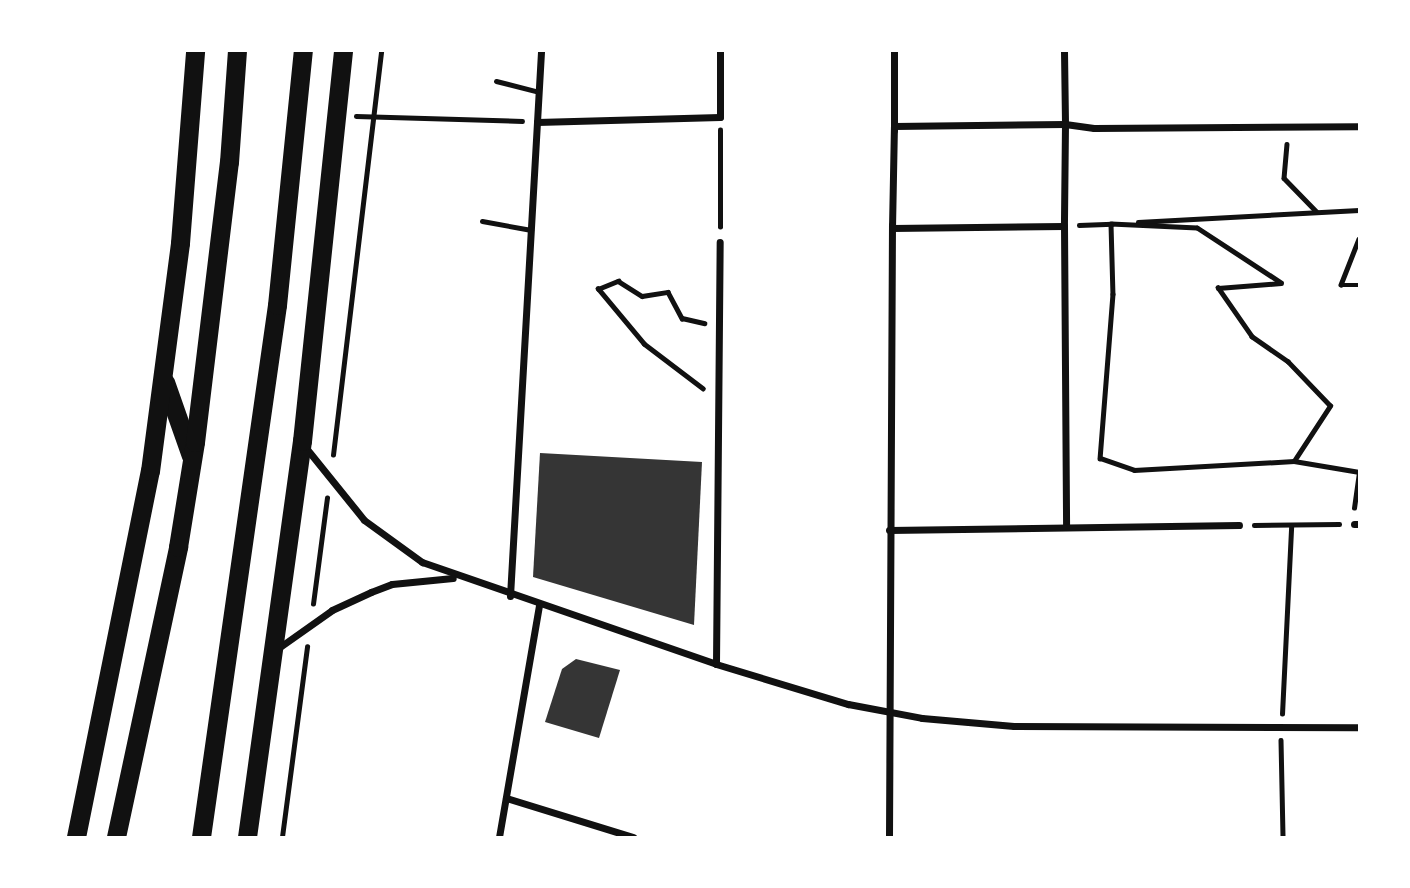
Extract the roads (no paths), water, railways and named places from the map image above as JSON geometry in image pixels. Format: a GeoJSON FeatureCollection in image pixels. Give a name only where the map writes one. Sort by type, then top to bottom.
{"type":"FeatureCollection","features":[{"type":"Feature","properties":{"kind":"highway"},"geometry":{"type":"LineString","coordinates":[[76,837],[132,573],[163,378],[185,198],[195,51]]}},
{"type":"Feature","properties":{"kind":"highway"},"geometry":{"type":"LineString","coordinates":[[116,837],[178,547],[192,460],[229,162],[237,51]]}},
{"type":"Feature","properties":{"kind":"highway"},"geometry":{"type":"LineString","coordinates":[[247,837],[302,441],[343,51]]}},
{"type":"Feature","properties":{"kind":"highway"},"geometry":{"type":"LineString","coordinates":[[201,837],[277,305],[304,53]]}},
{"type":"Feature","properties":{"kind":"highway"},"geometry":{"type":"LineString","coordinates":[[163,378],[192,460]]}},
{"type":"Feature","properties":{"kind":"street"},"geometry":{"type":"LineString","coordinates":[[510,596],[541,51]]}},
{"type":"Feature","properties":{"kind":"street"},"geometry":{"type":"LineString","coordinates":[[537,122],[720,117],[720,51]]}},
{"type":"Feature","properties":{"kind":"street"},"geometry":{"type":"LineString","coordinates":[[889,837],[887,712],[894,51]]}},
{"type":"Feature","properties":{"kind":"street"},"geometry":{"type":"LineString","coordinates":[[1064,51],[1066,527]]}},
{"type":"Feature","properties":{"kind":"street"},"geometry":{"type":"LineString","coordinates":[[894,126],[1359,126]]}},
{"type":"Feature","properties":{"kind":"street"},"geometry":{"type":"LineString","coordinates":[[892,228],[1064,226]]}},
{"type":"Feature","properties":{"kind":"street"},"geometry":{"type":"LineString","coordinates":[[716,664],[720,242]]}},
{"type":"Feature","properties":{"kind":"street"},"geometry":{"type":"LineString","coordinates":[[302,441],[329,482],[389,542],[457,578],[716,664],[887,712],[1014,726],[1359,727]]}},
{"type":"Feature","properties":{"kind":"street"},"geometry":{"type":"LineString","coordinates":[[889,530],[1239,525]]}},
{"type":"Feature","properties":{"kind":"street"},"geometry":{"type":"LineString","coordinates":[[271,654],[348,601],[392,584],[457,578]]}},
{"type":"Feature","properties":{"kind":"street"},"geometry":{"type":"LineString","coordinates":[[499,837],[539,605]]}},
{"type":"Feature","properties":{"kind":"street"},"geometry":{"type":"LineString","coordinates":[[506,798],[633,837]]}},
{"type":"Feature","properties":{"kind":"lane"},"geometry":{"type":"LineString","coordinates":[[496,81],[539,92]]}},
{"type":"Feature","properties":{"kind":"lane"},"geometry":{"type":"LineString","coordinates":[[482,221],[531,230]]}}]}
